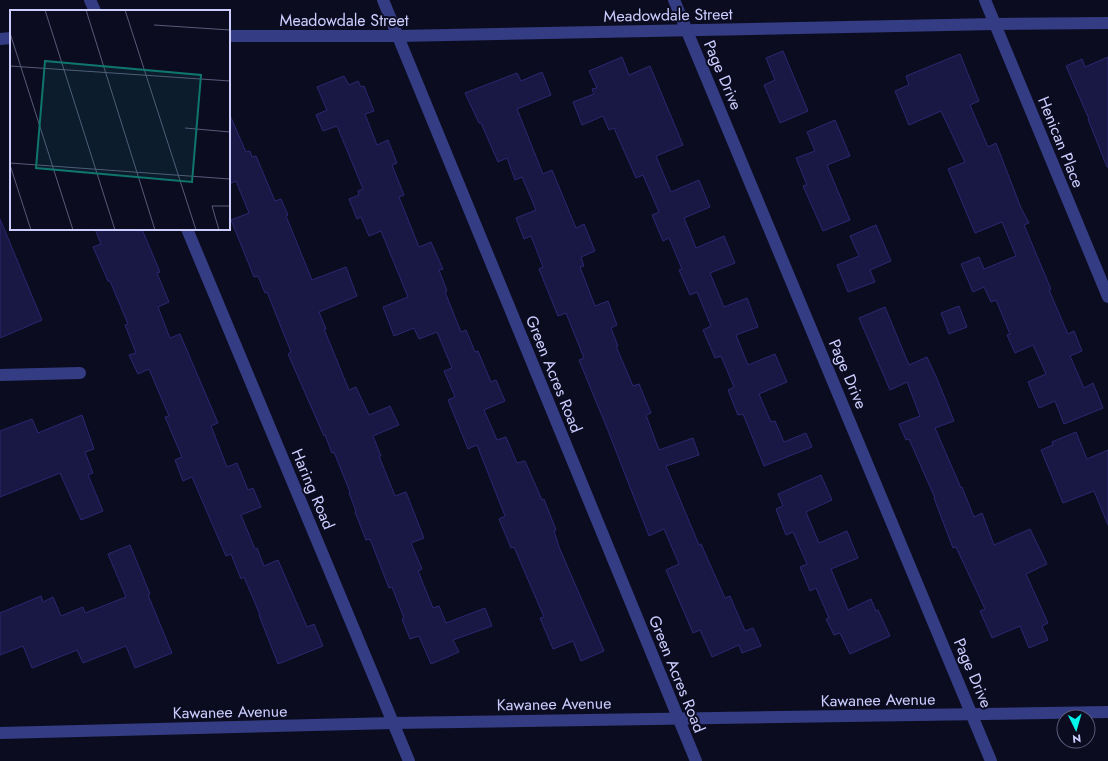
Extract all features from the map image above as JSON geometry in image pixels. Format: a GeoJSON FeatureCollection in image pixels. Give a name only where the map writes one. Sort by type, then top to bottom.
{"type":"FeatureCollection","features":[{"type":"Feature","properties":{"kind":"street"},"geometry":{"type":"LineString","coordinates":[[90,0],[95,10]]}},
{"type":"Feature","properties":{"kind":"street","name":"Green Acres Road"},"geometry":{"type":"LineString","coordinates":[[382,0],[696,761]]}},
{"type":"Feature","properties":{"kind":"street","name":"Page Drive"},"geometry":{"type":"LineString","coordinates":[[674,0],[991,761]]}},
{"type":"Feature","properties":{"kind":"street","name":"Henican Place"},"geometry":{"type":"LineString","coordinates":[[985,0],[1108,297]]}},
{"type":"Feature","properties":{"kind":"street","name":"Meadowdale Street"},"geometry":{"type":"LineString","coordinates":[[230,36],[398,36],[1108,23]]}},
{"type":"Feature","properties":{"kind":"street"},"geometry":{"type":"LineString","coordinates":[[0,39],[10,38]]}},
{"type":"Feature","properties":{"kind":"street","name":"Haring Road"},"geometry":{"type":"LineString","coordinates":[[187,230],[409,761]]}},
{"type":"Feature","properties":{"kind":"street"},"geometry":{"type":"LineString","coordinates":[[0,375],[80,373]]}},
{"type":"Feature","properties":{"kind":"street","name":"Kawanee Avenue"},"geometry":{"type":"LineString","coordinates":[[0,734],[393,723],[1108,712]]}},
{"type":"Feature","properties":{"kind":"building"},"geometry":{"type":"Polygon","coordinates":[[[783,51],[808,111],[780,123],[764,85],[775,80],[766,58],[783,51]]]}},
{"type":"Feature","properties":{"kind":"building"},"geometry":{"type":"Polygon","coordinates":[[[960,54],[979,101],[970,105],[988,147],[996,143],[1021,208],[1029,223],[1024,225],[1051,289],[1049,290],[1068,334],[1074,331],[1082,351],[1070,356],[1084,388],[1093,383],[1103,408],[1064,424],[1055,401],[1039,408],[1028,382],[1046,374],[1033,345],[1015,353],[1007,335],[1010,334],[996,300],[991,302],[984,287],[973,292],[961,264],[979,257],[984,269],[1016,256],[1002,222],[975,233],[948,169],[965,162],[941,111],[909,125],[895,91],[909,85],[906,76],[960,54]]]}},
{"type":"Feature","properties":{"kind":"building"},"geometry":{"type":"Polygon","coordinates":[[[622,57],[629,75],[650,66],[683,145],[656,156],[671,192],[699,180],[710,207],[684,218],[696,248],[724,236],[735,263],[710,273],[724,307],[747,298],[758,327],[736,335],[748,365],[775,354],[787,382],[759,394],[771,422],[775,421],[784,442],[806,433],[812,447],[764,466],[743,414],[738,415],[728,390],[734,387],[721,356],[715,358],[703,330],[711,326],[697,292],[690,295],[679,270],[682,269],[669,238],[663,241],[652,215],[659,212],[643,175],[636,178],[614,128],[609,130],[603,116],[582,125],[573,102],[594,94],[592,89],[597,88],[589,71],[622,57]]]}},
{"type":"Feature","properties":{"kind":"building"},"geometry":{"type":"Polygon","coordinates":[[[1108,57],[1107,167],[1089,119],[1066,66],[1082,59],[1085,67],[1108,57]]]}},
{"type":"Feature","properties":{"kind":"building"},"geometry":{"type":"Polygon","coordinates":[[[542,72],[551,95],[517,109],[543,174],[552,170],[576,228],[584,224],[595,251],[581,257],[584,266],[580,267],[595,306],[608,301],[617,325],[611,328],[618,346],[616,346],[633,386],[639,384],[651,413],[646,415],[659,450],[693,438],[699,455],[666,466],[699,545],[701,544],[725,598],[730,596],[745,631],[753,628],[761,646],[742,653],[739,645],[712,657],[700,630],[693,633],[666,570],[679,564],[664,529],[649,536],[579,360],[584,358],[566,313],[558,316],[539,269],[543,267],[531,236],[524,239],[516,218],[536,210],[522,177],[515,180],[507,158],[498,162],[481,123],[479,123],[465,93],[517,73],[521,81],[542,72]]]}},
{"type":"Feature","properties":{"kind":"building"},"geometry":{"type":"Polygon","coordinates":[[[344,76],[349,85],[358,81],[361,87],[364,86],[374,111],[365,114],[377,145],[388,140],[397,163],[392,165],[404,195],[399,197],[419,247],[431,242],[443,269],[439,270],[447,291],[445,292],[461,332],[466,330],[475,352],[478,351],[491,382],[496,380],[505,401],[484,410],[497,440],[506,437],[517,463],[525,461],[542,500],[544,499],[556,530],[554,531],[559,547],[604,651],[581,661],[573,641],[553,649],[540,618],[544,617],[514,547],[511,548],[499,519],[505,516],[477,445],[468,449],[448,400],[455,397],[444,371],[452,368],[437,332],[419,339],[414,328],[394,336],[383,307],[408,297],[381,231],[369,236],[361,217],[357,219],[349,199],[359,195],[358,191],[363,189],[337,126],[323,131],[316,115],[327,110],[317,87],[344,76]]]}},
{"type":"Feature","properties":{"kind":"building"},"geometry":{"type":"Polygon","coordinates":[[[230,115],[246,152],[250,151],[252,157],[256,156],[275,201],[281,199],[288,215],[286,216],[312,280],[346,267],[357,296],[319,312],[326,329],[324,329],[349,390],[356,387],[369,415],[390,406],[399,425],[373,436],[381,456],[379,456],[395,496],[406,492],[424,538],[411,543],[422,569],[418,571],[433,608],[439,606],[446,623],[485,608],[492,626],[453,640],[459,652],[431,664],[419,636],[410,639],[392,587],[389,588],[370,539],[366,540],[355,512],[356,511],[349,493],[350,492],[334,452],[332,453],[325,435],[324,436],[288,354],[291,352],[267,292],[265,293],[258,276],[254,277],[231,220],[249,213],[236,181],[230,184],[230,115]]]}},
{"type":"Feature","properties":{"kind":"building"},"geometry":{"type":"Polygon","coordinates":[[[835,120],[850,156],[827,165],[850,220],[823,231],[803,186],[807,185],[796,158],[815,151],[807,132],[835,120]]]}},
{"type":"Feature","properties":{"kind":"building"},"geometry":{"type":"Polygon","coordinates":[[[0,219],[42,320],[0,338],[0,219]]]}},
{"type":"Feature","properties":{"kind":"building"},"geometry":{"type":"Polygon","coordinates":[[[876,225],[891,261],[870,270],[875,282],[848,292],[837,265],[859,256],[850,236],[876,225]]]}},
{"type":"Feature","properties":{"kind":"building"},"geometry":{"type":"Polygon","coordinates":[[[95,230],[142,230],[160,272],[157,273],[169,302],[158,307],[170,338],[180,334],[218,423],[211,426],[227,467],[237,463],[248,490],[253,488],[261,507],[241,515],[255,549],[257,548],[264,566],[278,560],[307,627],[314,624],[323,646],[278,664],[244,577],[241,579],[231,554],[226,556],[192,477],[183,481],[175,460],[182,457],[165,417],[169,416],[149,369],[138,374],[129,355],[136,353],[125,325],[128,324],[110,281],[108,281],[93,247],[101,244],[95,230]]]}},
{"type":"Feature","properties":{"kind":"building"},"geometry":{"type":"Polygon","coordinates":[[[959,306],[967,327],[949,334],[941,313],[959,306]]]}},
{"type":"Feature","properties":{"kind":"building"},"geometry":{"type":"Polygon","coordinates":[[[885,307],[909,365],[927,357],[938,381],[954,421],[935,428],[974,517],[982,513],[994,545],[1030,529],[1047,564],[1026,574],[1048,623],[1042,626],[1048,640],[1029,648],[1020,626],[992,638],[980,611],[985,609],[956,547],[953,548],[935,498],[909,439],[906,440],[899,424],[920,416],[907,382],[890,390],[859,318],[885,307]]]}},
{"type":"Feature","properties":{"kind":"building"},"geometry":{"type":"Polygon","coordinates":[[[82,415],[94,449],[85,452],[93,473],[88,475],[103,511],[81,520],[60,473],[0,497],[0,431],[32,419],[38,433],[82,415]]]}},
{"type":"Feature","properties":{"kind":"building"},"geometry":{"type":"Polygon","coordinates":[[[1076,432],[1087,459],[1108,450],[1108,525],[1094,491],[1063,503],[1041,450],[1053,445],[1052,442],[1076,432]]]}},
{"type":"Feature","properties":{"kind":"building"},"geometry":{"type":"Polygon","coordinates":[[[821,475],[832,500],[806,512],[819,543],[847,531],[858,558],[831,569],[848,610],[871,599],[876,611],[878,610],[890,636],[850,654],[840,633],[834,635],[826,619],[829,618],[816,588],[810,591],[800,567],[807,564],[793,532],[786,535],[776,509],[783,506],[778,494],[821,475]]]}},
{"type":"Feature","properties":{"kind":"building"},"geometry":{"type":"Polygon","coordinates":[[[130,545],[150,594],[148,595],[172,653],[135,668],[126,646],[83,663],[77,650],[32,668],[23,646],[0,655],[0,613],[41,596],[43,602],[53,597],[61,616],[83,607],[85,613],[126,597],[108,554],[130,545]]]}}]}
